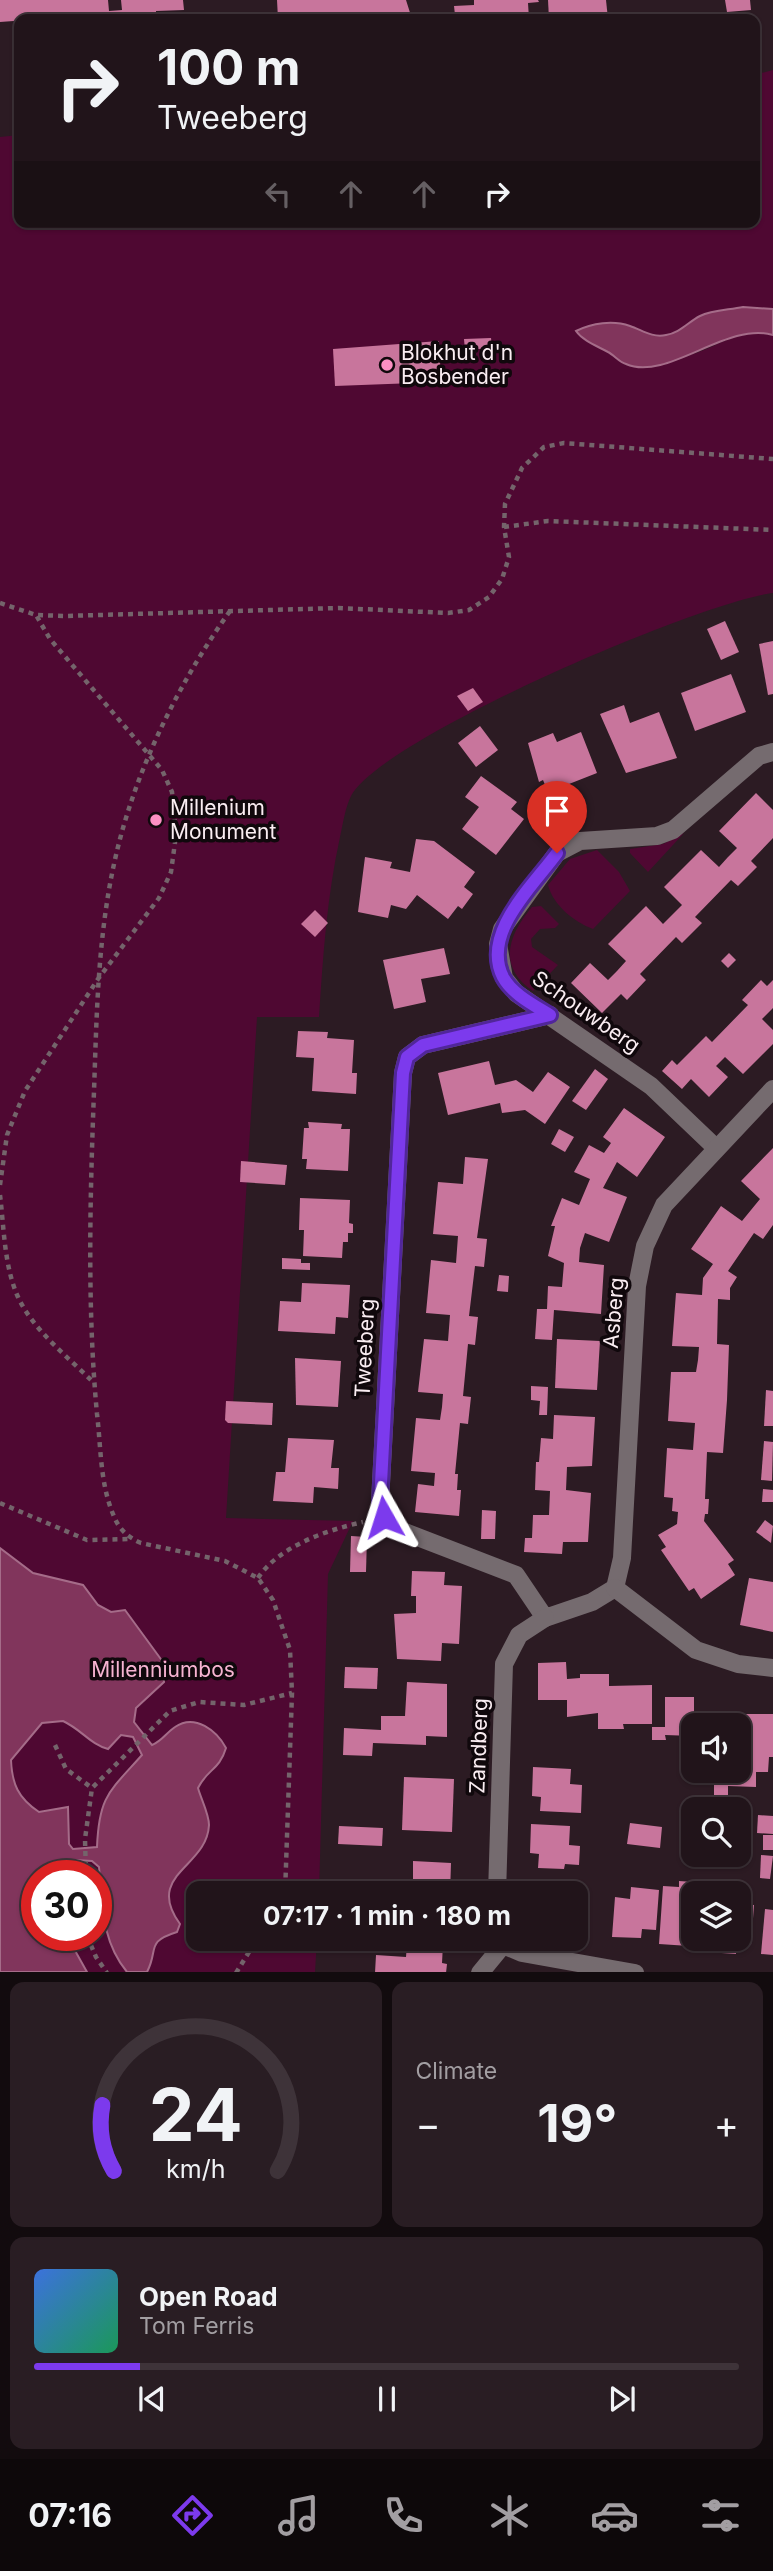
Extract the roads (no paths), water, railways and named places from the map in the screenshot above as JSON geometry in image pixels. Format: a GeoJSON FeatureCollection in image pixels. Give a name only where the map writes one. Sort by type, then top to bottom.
{"type":"FeatureCollection","features":[{"type":"Feature","properties":{"kind":"street","name":"Schouwberg"},"geometry":{"type":"LineString","coordinates":[[716,1148],[651,1086],[516,993],[504,978],[498,944],[502,929],[557,853],[580,841],[657,836],[673,830],[759,756],[773,752]]}},
{"type":"Feature","properties":{"kind":"street","name":"Tweeberg"},"geometry":{"type":"LineString","coordinates":[[545,1618],[516,1574],[397,1529],[384,1517],[380,1502],[403,1073],[407,1057],[423,1045],[550,1015]]}},
{"type":"Feature","properties":{"kind":"street","name":"Asberg"},"geometry":{"type":"LineString","coordinates":[[615,1588],[622,1558],[637,1286],[645,1245],[664,1205],[773,1089]]}},
{"type":"Feature","properties":{"kind":"street"},"geometry":{"type":"LineString","coordinates":[[545,1618],[592,1602],[615,1588],[696,1650],[738,1664],[773,1668]]}},
{"type":"Feature","properties":{"kind":"street","name":"Zandberg"},"geometry":{"type":"LineString","coordinates":[[497,1881],[505,1664],[519,1635],[545,1618]]}},
{"type":"Feature","properties":{"kind":"street"},"geometry":{"type":"LineString","coordinates":[[480,1972],[495,1951]]}},
{"type":"Feature","properties":{"kind":"street"},"geometry":{"type":"LineString","coordinates":[[518,1951],[635,1972]]}},
{"type":"Feature","properties":{"kind":"place","name":"Blokhut d'n Bosbender"},"geometry":{"type":"Point","coordinates":[387,365]}},
{"type":"Feature","properties":{"kind":"place","name":"Millenium Monument"},"geometry":{"type":"Point","coordinates":[156,820]}},
{"type":"Feature","properties":{"kind":"park label","name":"Millenniumbos"},"geometry":{"type":"Point","coordinates":[163,1670]}}]}
